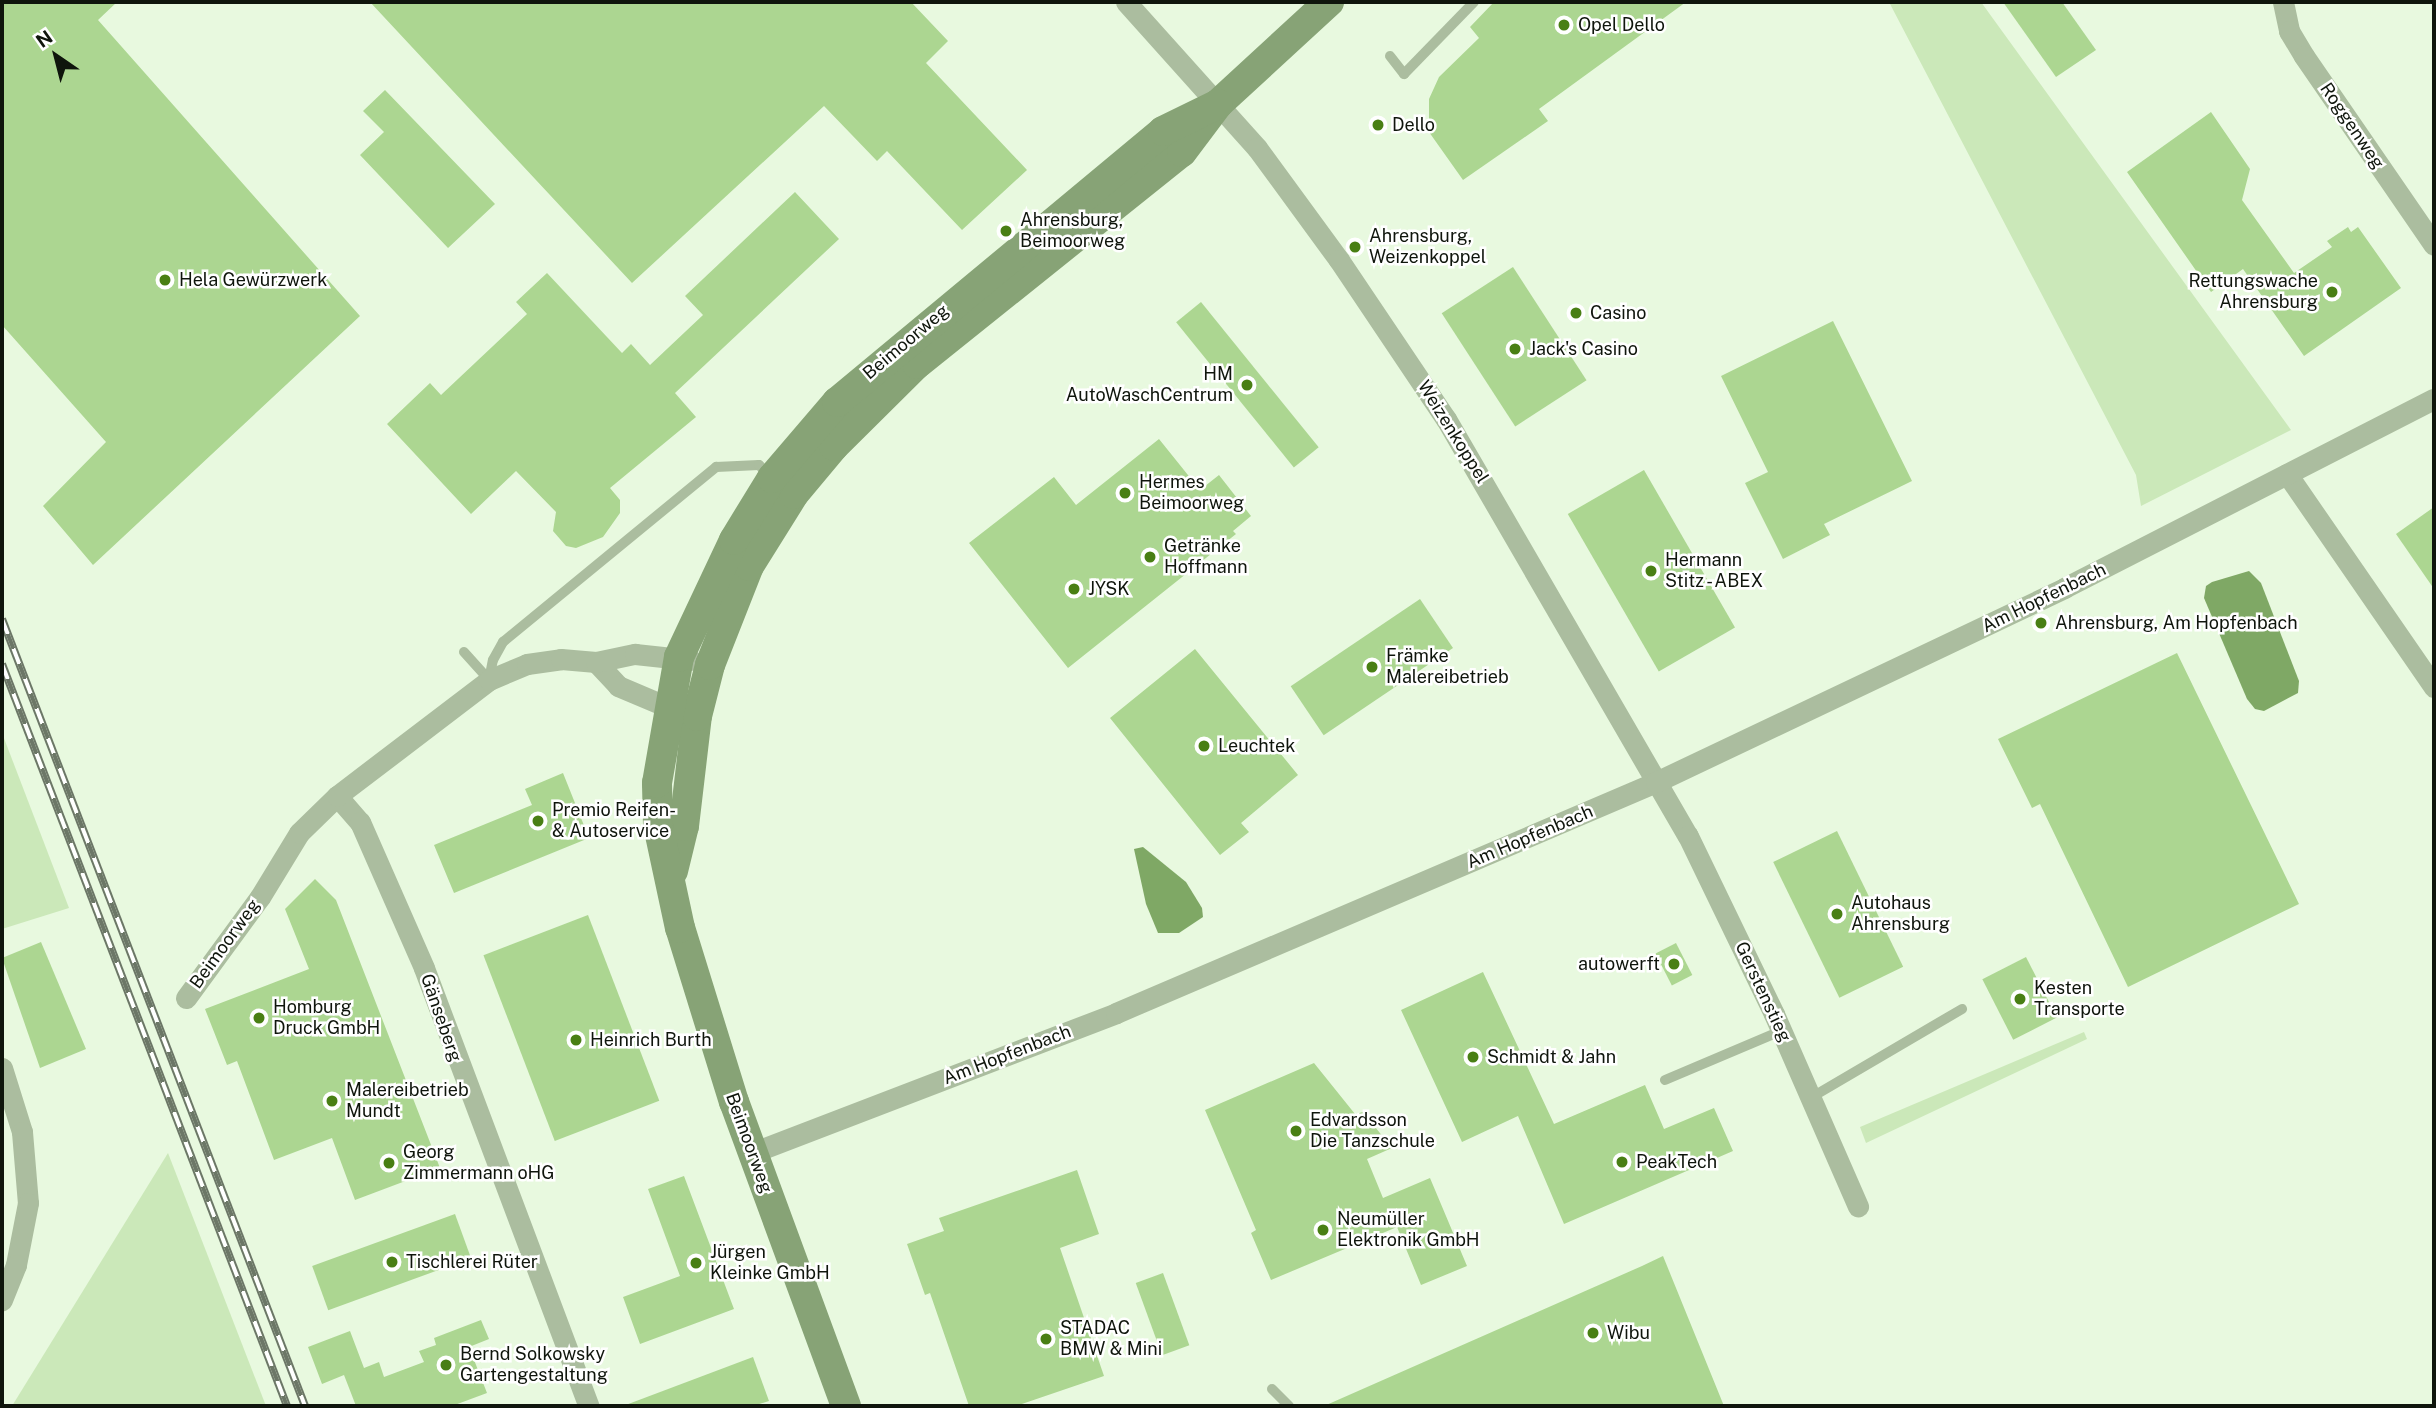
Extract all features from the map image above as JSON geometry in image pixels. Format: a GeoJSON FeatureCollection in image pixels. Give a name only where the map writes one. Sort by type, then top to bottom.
{"type":"FeatureCollection","features":[{"type":"Feature","properties":{"kind":"main road","name":"Beimoorweg"},"geometry":{"type":"LineString","coordinates":[[846,1406],[752,1153],[680,928],[671,875],[658,825],[657,783],[667,710],[679,657],[708,588],[783,486],[837,402],[900,345],[1163,131],[1218,104],[1329,2]]}},
{"type":"Feature","properties":{"kind":"main road","name":"Beimoorweg"},"geometry":{"type":"LineString","coordinates":[[671,875],[684,826],[697,716],[710,665],[783,486]]}},
{"type":"Feature","properties":{"kind":"street","name":"Weizenkoppel"},"geometry":{"type":"LineString","coordinates":[[1126,2],[1218,104],[1322,235],[1447,419],[1656,782]]}},
{"type":"Feature","properties":{"kind":"street","name":"Roggenweg"},"geometry":{"type":"LineString","coordinates":[[2283,2],[2289,31],[2304,56],[2434,245]]}},
{"type":"Feature","properties":{"kind":"street","name":"Am Hopfenbach"},"geometry":{"type":"LineString","coordinates":[[752,1153],[1115,1013],[1656,782],[1935,652],[2434,399]]}},
{"type":"Feature","properties":{"kind":"street"},"geometry":{"type":"LineString","coordinates":[[2287,474],[2434,687]]}},
{"type":"Feature","properties":{"kind":"street","name":"Beimoorweg"},"geometry":{"type":"LineString","coordinates":[[186,998],[260,897],[299,833],[337,796],[489,680],[541,661],[596,662],[635,654],[679,657],[710,665]]}},
{"type":"Feature","properties":{"kind":"street"},"geometry":{"type":"LineString","coordinates":[[596,662],[618,686],[667,710],[697,716]]}},
{"type":"Feature","properties":{"kind":"street","name":"Gerstenstieg"},"geometry":{"type":"LineString","coordinates":[[1656,782],[1688,836],[1781,1031],[1858,1206]]}},
{"type":"Feature","properties":{"kind":"street","name":"Gänseberg"},"geometry":{"type":"LineString","coordinates":[[337,796],[360,822],[424,968],[589,1406]]}},
{"type":"Feature","properties":{"kind":"street"},"geometry":{"type":"LineString","coordinates":[[2,1068],[22,1132],[28,1203],[19,1255],[2,1300]]}},
{"type":"Feature","properties":{"kind":"lane"},"geometry":{"type":"LineString","coordinates":[[1390,56],[1404,74],[1474,2]]}},
{"type":"Feature","properties":{"kind":"lane"},"geometry":{"type":"LineString","coordinates":[[489,680],[492,660],[503,642],[716,467],[759,465],[783,486]]}},
{"type":"Feature","properties":{"kind":"lane"},"geometry":{"type":"LineString","coordinates":[[464,652],[489,680]]}},
{"type":"Feature","properties":{"kind":"lane"},"geometry":{"type":"LineString","coordinates":[[1812,1097],[1962,1009]]}},
{"type":"Feature","properties":{"kind":"lane"},"geometry":{"type":"LineString","coordinates":[[1665,1080],[1781,1031]]}},
{"type":"Feature","properties":{"kind":"lane"},"geometry":{"type":"LineString","coordinates":[[1272,1389],[1289,1406]]}},
{"type":"Feature","properties":{"kind":"shaded area"},"geometry":{"type":"Polygon","coordinates":[[[1889,2],[1981,2],[2291,430],[2141,506],[2136,475],[1889,2]]]}},
{"type":"Feature","properties":{"kind":"shaded area"},"geometry":{"type":"Polygon","coordinates":[[[2249,571],[2261,583],[2299,681],[2298,693],[2264,711],[2255,709],[2247,699],[2204,598],[2206,586],[2212,582],[2249,571]]]}},
{"type":"Feature","properties":{"kind":"shaded area"},"geometry":{"type":"Polygon","coordinates":[[[2,733],[69,908],[2,929],[2,733]]]}},
{"type":"Feature","properties":{"kind":"shaded area"},"geometry":{"type":"Polygon","coordinates":[[[1143,847],[1186,882],[1202,908],[1203,917],[1179,933],[1158,933],[1146,904],[1134,849],[1143,847]]]}},
{"type":"Feature","properties":{"kind":"shaded area"},"geometry":{"type":"Polygon","coordinates":[[[2084,1032],[2087,1039],[1866,1143],[1860,1127],[2084,1032]]]}},
{"type":"Feature","properties":{"kind":"shaded area"},"geometry":{"type":"Polygon","coordinates":[[[168,1153],[266,1406],[12,1406],[168,1153]]]}},
{"type":"Feature","properties":{"kind":"building","name":"Hela Gewürzwerk"},"geometry":{"type":"Polygon","coordinates":[[[2,2],[117,2],[98,20],[360,316],[93,565],[43,506],[106,442],[2,325],[2,2]]]}},
{"type":"Feature","properties":{"kind":"building"},"geometry":{"type":"Polygon","coordinates":[[[370,2],[911,2],[948,41],[926,63],[1027,170],[962,230],[887,151],[877,161],[824,106],[632,283],[370,2]]]}},
{"type":"Feature","properties":{"kind":"building"},"geometry":{"type":"Polygon","coordinates":[[[1494,2],[1686,2],[1539,109],[1548,121],[1463,180],[1429,132],[1429,99],[1439,77],[1479,38],[1470,27],[1494,2]]]}},
{"type":"Feature","properties":{"kind":"building"},"geometry":{"type":"Polygon","coordinates":[[[2003,2],[2062,2],[2096,50],[2056,77],[2003,2]]]}},
{"type":"Feature","properties":{"kind":"building"},"geometry":{"type":"Polygon","coordinates":[[[385,90],[495,204],[448,248],[360,155],[384,132],[363,111],[385,90]]]}},
{"type":"Feature","properties":{"kind":"building"},"geometry":{"type":"Polygon","coordinates":[[[2211,112],[2250,169],[2242,200],[2294,273],[2332,247],[2327,241],[2348,227],[2351,232],[2358,227],[2401,288],[2304,356],[2243,269],[2211,292],[2127,172],[2211,112]]]}},
{"type":"Feature","properties":{"kind":"building"},"geometry":{"type":"Polygon","coordinates":[[[795,192],[839,239],[675,393],[696,417],[610,488],[620,500],[620,513],[603,537],[576,548],[566,546],[553,531],[556,512],[516,471],[471,514],[387,424],[430,383],[441,395],[527,314],[516,302],[547,273],[622,353],[631,344],[650,365],[703,315],[685,296],[795,192]]]}},
{"type":"Feature","properties":{"kind":"building","name":"Jack's Casino"},"geometry":{"type":"Polygon","coordinates":[[[1513,267],[1587,380],[1515,427],[1442,313],[1513,267]]]}},
{"type":"Feature","properties":{"kind":"building","name":"HM AutoWaschCentrum"},"geometry":{"type":"Polygon","coordinates":[[[1201,302],[1319,447],[1294,467],[1176,322],[1201,302]]]}},
{"type":"Feature","properties":{"kind":"building"},"geometry":{"type":"Polygon","coordinates":[[[1833,321],[1912,481],[1824,524],[1830,535],[1783,559],[1745,483],[1768,472],[1721,376],[1833,321]]]}},
{"type":"Feature","properties":{"kind":"building"},"geometry":{"type":"Polygon","coordinates":[[[1159,439],[1200,490],[1219,475],[1251,516],[1233,531],[1236,534],[1068,668],[969,543],[1054,477],[1076,505],[1159,439]]]}},
{"type":"Feature","properties":{"kind":"building","name":"Hermann Stitz - ABEX"},"geometry":{"type":"Polygon","coordinates":[[[1644,470],[1735,628],[1659,672],[1568,514],[1644,470]]]}},
{"type":"Feature","properties":{"kind":"building"},"geometry":{"type":"Polygon","coordinates":[[[2434,507],[2434,589],[2396,534],[2434,507]]]}},
{"type":"Feature","properties":{"kind":"building","name":"Främke Malereibetrieb"},"geometry":{"type":"Polygon","coordinates":[[[1420,599],[1453,648],[1324,735],[1291,686],[1420,599]]]}},
{"type":"Feature","properties":{"kind":"building","name":"Leuchtek"},"geometry":{"type":"Polygon","coordinates":[[[1195,649],[1298,775],[1241,823],[1249,832],[1220,855],[1110,718],[1195,649]]]}},
{"type":"Feature","properties":{"kind":"building"},"geometry":{"type":"Polygon","coordinates":[[[2177,653],[2299,904],[2128,987],[2040,804],[2032,808],[1998,739],[2177,653]]]}},
{"type":"Feature","properties":{"kind":"building","name":"Premio Reifen- & Autoservice"},"geometry":{"type":"Polygon","coordinates":[[[563,773],[589,838],[454,893],[434,845],[532,805],[525,789],[563,773]]]}},
{"type":"Feature","properties":{"kind":"building","name":"Autohaus Ahrensburg"},"geometry":{"type":"Polygon","coordinates":[[[1837,831],[1903,967],[1839,998],[1773,862],[1837,831]]]}},
{"type":"Feature","properties":{"kind":"building"},"geometry":{"type":"Polygon","coordinates":[[[315,879],[336,900],[440,1168],[355,1200],[332,1138],[274,1160],[237,1061],[227,1065],[205,1009],[309,969],[285,909],[315,879]]]}},
{"type":"Feature","properties":{"kind":"building","name":"Heinrich Burth"},"geometry":{"type":"Polygon","coordinates":[[[588,915],[659,1101],[555,1141],[483,955],[588,915]]]}},
{"type":"Feature","properties":{"kind":"building"},"geometry":{"type":"Polygon","coordinates":[[[41,942],[86,1049],[40,1068],[2,958],[41,942]]]}},
{"type":"Feature","properties":{"kind":"building","name":"autowerft"},"geometry":{"type":"Polygon","coordinates":[[[1676,943],[1692,975],[1672,986],[1656,953],[1676,943]]]}},
{"type":"Feature","properties":{"kind":"building","name":"Kesten Transporte"},"geometry":{"type":"Polygon","coordinates":[[[2026,957],[2057,1018],[2013,1040],[1982,979],[2026,957]]]}},
{"type":"Feature","properties":{"kind":"building"},"geometry":{"type":"Polygon","coordinates":[[[1483,972],[1554,1124],[1645,1085],[1664,1129],[1714,1108],[1733,1151],[1564,1224],[1518,1116],[1462,1142],[1401,1010],[1483,972]]]}},
{"type":"Feature","properties":{"kind":"building"},"geometry":{"type":"Polygon","coordinates":[[[1314,1063],[1355,1114],[1363,1112],[1392,1148],[1367,1159],[1383,1198],[1430,1178],[1467,1266],[1421,1285],[1397,1227],[1271,1280],[1251,1233],[1256,1230],[1205,1110],[1314,1063]]]}},
{"type":"Feature","properties":{"kind":"building"},"geometry":{"type":"Polygon","coordinates":[[[1077,1170],[1099,1234],[1060,1248],[1104,1376],[1016,1406],[969,1406],[930,1293],[925,1295],[907,1244],[944,1231],[939,1218],[1077,1170]]]}},
{"type":"Feature","properties":{"kind":"building","name":"Jürgen Kleinke GmbH"},"geometry":{"type":"Polygon","coordinates":[[[684,1176],[734,1309],[640,1344],[623,1297],[680,1276],[648,1189],[684,1176]]]}},
{"type":"Feature","properties":{"kind":"building","name":"Tischlerei Rüter"},"geometry":{"type":"Polygon","coordinates":[[[455,1214],[471,1258],[328,1310],[312,1266],[455,1214]]]}},
{"type":"Feature","properties":{"kind":"building","name":"Wibu"},"geometry":{"type":"Polygon","coordinates":[[[1663,1256],[1724,1406],[1324,1406],[1642,1266],[1663,1256]]]}},
{"type":"Feature","properties":{"kind":"building"},"geometry":{"type":"Polygon","coordinates":[[[1163,1273],[1189,1345],[1162,1355],[1136,1283],[1163,1273]]]}},
{"type":"Feature","properties":{"kind":"building","name":"Bernd Solkowsky Gartengestaltung"},"geometry":{"type":"Polygon","coordinates":[[[481,1320],[489,1339],[469,1347],[487,1393],[452,1406],[356,1406],[344,1375],[322,1384],[308,1347],[350,1331],[364,1368],[379,1362],[384,1377],[424,1362],[419,1351],[436,1345],[434,1338],[481,1320]]]}},
{"type":"Feature","properties":{"kind":"building"},"geometry":{"type":"Polygon","coordinates":[[[753,1357],[769,1401],[753,1406],[623,1406],[753,1357]]]}},
{"type":"Feature","properties":{"kind":"railway"},"geometry":{"type":"LineString","coordinates":[[2,619],[305,1406]]}},
{"type":"Feature","properties":{"kind":"railway"},"geometry":{"type":"LineString","coordinates":[[2,664],[287,1406]]}},
{"type":"Feature","properties":{"kind":"place","name":"Opel Dello"},"geometry":{"type":"Point","coordinates":[1564,25]}},
{"type":"Feature","properties":{"kind":"place","name":"Dello"},"geometry":{"type":"Point","coordinates":[1378,125]}},
{"type":"Feature","properties":{"kind":"place","name":"Ahrensburg, Beimoorweg"},"geometry":{"type":"Point","coordinates":[1006,231]}},
{"type":"Feature","properties":{"kind":"place","name":"Ahrensburg, Weizenkoppel"},"geometry":{"type":"Point","coordinates":[1355,247]}},
{"type":"Feature","properties":{"kind":"place","name":"Hela Gewürzwerk"},"geometry":{"type":"Point","coordinates":[165,280]}},
{"type":"Feature","properties":{"kind":"place","name":"Rettungswache Ahrensburg"},"geometry":{"type":"Point","coordinates":[2332,292]}},
{"type":"Feature","properties":{"kind":"place","name":"Casino"},"geometry":{"type":"Point","coordinates":[1576,313]}},
{"type":"Feature","properties":{"kind":"place","name":"Jack's Casino"},"geometry":{"type":"Point","coordinates":[1515,349]}},
{"type":"Feature","properties":{"kind":"place","name":"HM AutoWaschCentrum"},"geometry":{"type":"Point","coordinates":[1247,385]}},
{"type":"Feature","properties":{"kind":"place","name":"Hermes Beimoorweg"},"geometry":{"type":"Point","coordinates":[1125,493]}},
{"type":"Feature","properties":{"kind":"place","name":"Getränke Hoffmann"},"geometry":{"type":"Point","coordinates":[1150,557]}},
{"type":"Feature","properties":{"kind":"place","name":"Hermann Stitz - ABEX"},"geometry":{"type":"Point","coordinates":[1651,571]}},
{"type":"Feature","properties":{"kind":"place","name":"JYSK"},"geometry":{"type":"Point","coordinates":[1074,589]}},
{"type":"Feature","properties":{"kind":"place","name":"Ahrensburg, Am Hopfenbach"},"geometry":{"type":"Point","coordinates":[2041,623]}},
{"type":"Feature","properties":{"kind":"place","name":"Främke Malereibetrieb"},"geometry":{"type":"Point","coordinates":[1372,667]}},
{"type":"Feature","properties":{"kind":"place","name":"Leuchtek"},"geometry":{"type":"Point","coordinates":[1204,746]}},
{"type":"Feature","properties":{"kind":"place","name":"Premio Reifen- & Autoservice"},"geometry":{"type":"Point","coordinates":[538,821]}},
{"type":"Feature","properties":{"kind":"place","name":"Autohaus Ahrensburg"},"geometry":{"type":"Point","coordinates":[1837,914]}},
{"type":"Feature","properties":{"kind":"place","name":"autowerft"},"geometry":{"type":"Point","coordinates":[1674,964]}},
{"type":"Feature","properties":{"kind":"place","name":"Kesten Transporte"},"geometry":{"type":"Point","coordinates":[2020,999]}},
{"type":"Feature","properties":{"kind":"place","name":"Homburg Druck GmbH"},"geometry":{"type":"Point","coordinates":[259,1018]}},
{"type":"Feature","properties":{"kind":"place","name":"Heinrich Burth"},"geometry":{"type":"Point","coordinates":[576,1040]}},
{"type":"Feature","properties":{"kind":"place","name":"Schmidt & Jahn"},"geometry":{"type":"Point","coordinates":[1473,1057]}},
{"type":"Feature","properties":{"kind":"place","name":"Malereibetrieb Mundt"},"geometry":{"type":"Point","coordinates":[332,1101]}},
{"type":"Feature","properties":{"kind":"place","name":"Edvardsson Die Tanzschule"},"geometry":{"type":"Point","coordinates":[1296,1131]}},
{"type":"Feature","properties":{"kind":"place","name":"PeakTech"},"geometry":{"type":"Point","coordinates":[1622,1162]}},
{"type":"Feature","properties":{"kind":"place","name":"Georg Zimmermann oHG"},"geometry":{"type":"Point","coordinates":[389,1163]}},
{"type":"Feature","properties":{"kind":"place","name":"Neumüller Elektronik GmbH"},"geometry":{"type":"Point","coordinates":[1323,1230]}},
{"type":"Feature","properties":{"kind":"place","name":"Tischlerei Rüter"},"geometry":{"type":"Point","coordinates":[392,1262]}},
{"type":"Feature","properties":{"kind":"place","name":"Jürgen Kleinke GmbH"},"geometry":{"type":"Point","coordinates":[696,1263]}},
{"type":"Feature","properties":{"kind":"place","name":"Wibu"},"geometry":{"type":"Point","coordinates":[1593,1333]}},
{"type":"Feature","properties":{"kind":"place","name":"STADAC BMW & Mini"},"geometry":{"type":"Point","coordinates":[1046,1339]}},
{"type":"Feature","properties":{"kind":"place","name":"Bernd Solkowsky Gartengestaltung"},"geometry":{"type":"Point","coordinates":[446,1365]}}]}
